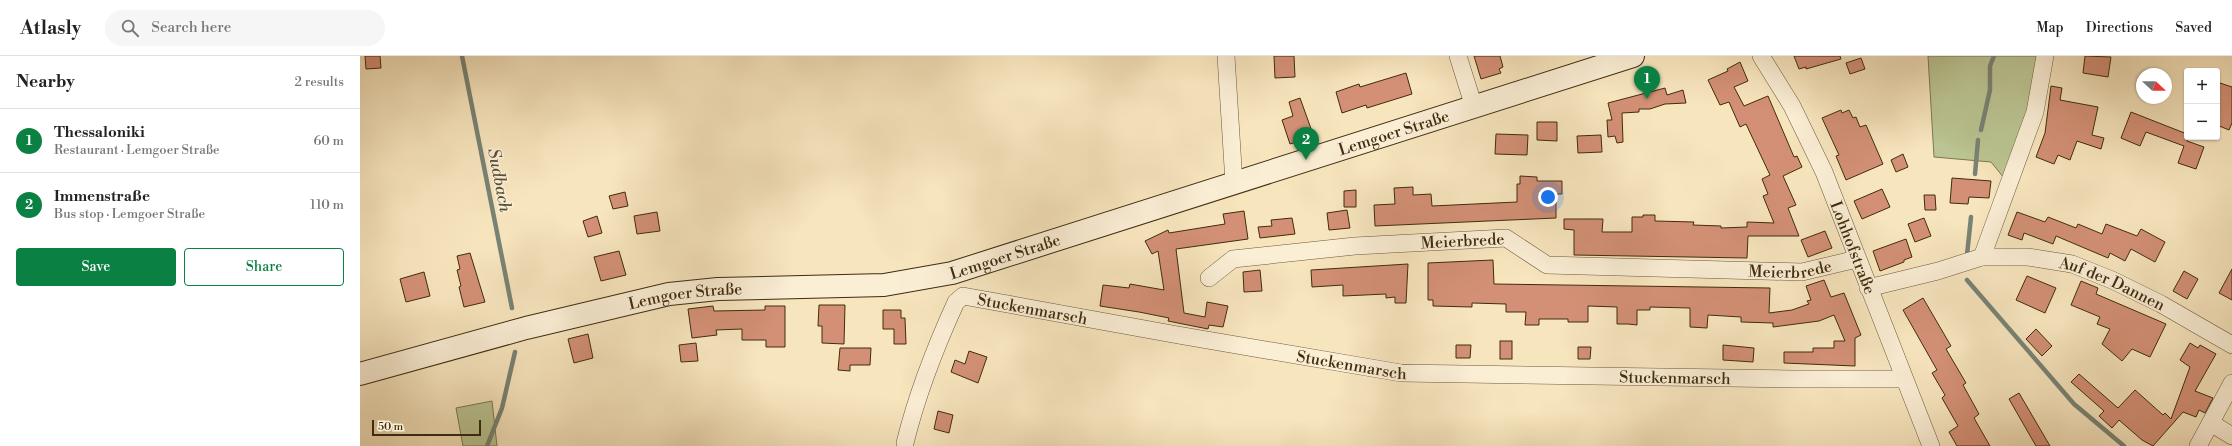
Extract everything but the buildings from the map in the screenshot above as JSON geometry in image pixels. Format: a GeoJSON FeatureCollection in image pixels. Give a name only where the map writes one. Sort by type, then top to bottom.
{"type":"FeatureCollection","features":[{"type":"Feature","properties":{"kind":"main road","name":"Lemgoer Straße"},"geometry":{"type":"LineString","coordinates":[[360,374],[526,328],[669,294],[718,289],[884,285],[952,273],[1633,56]]}},
{"type":"Feature","properties":{"kind":"street"},"geometry":{"type":"LineString","coordinates":[[1226,56],[1234,183]]}},
{"type":"Feature","properties":{"kind":"street"},"geometry":{"type":"LineString","coordinates":[[1458,56],[1474,107]]}},
{"type":"Feature","properties":{"kind":"street","name":"Lohhofstraße"},"geometry":{"type":"LineString","coordinates":[[1760,56],[1792,106],[1824,172],[1868,288],[1931,446]]}},
{"type":"Feature","properties":{"kind":"street"},"geometry":{"type":"LineString","coordinates":[[1982,257],[2035,112],[2044,56]]}},
{"type":"Feature","properties":{"kind":"street","name":"Meierbrede"},"geometry":{"type":"LineString","coordinates":[[1209,278],[1233,259],[1355,246],[1506,238],[1547,265],[1802,272],[1857,259]]}},
{"type":"Feature","properties":{"kind":"street","name":"Auf der Dannen"},"geometry":{"type":"LineString","coordinates":[[1868,288],[1938,272],[1982,257],[2028,257],[2072,264],[2112,280],[2161,304],[2232,345]]}},
{"type":"Feature","properties":{"kind":"street","name":"Stuckenmarsch"},"geometry":{"type":"LineString","coordinates":[[905,443],[913,410],[931,358],[956,302],[963,296],[1178,336],[1401,373],[1793,379],[1904,379]]}},
{"type":"Feature","properties":{"kind":"street"},"geometry":{"type":"LineString","coordinates":[[2198,446],[2232,383]]}},
{"type":"Feature","properties":{"kind":"street"},"geometry":{"type":"LineString","coordinates":[[2211,424],[2232,436]]}},
{"type":"Feature","properties":{"kind":"green space"},"geometry":{"type":"Polygon","coordinates":[[[1928,56],[2039,56],[2036,86],[2004,178],[1991,162],[1934,157],[1928,56]]]}},
{"type":"Feature","properties":{"kind":"green space"},"geometry":{"type":"Polygon","coordinates":[[[492,401],[497,446],[463,446],[456,408],[492,401]]]}},
{"type":"Feature","properties":{"kind":"waterway","name":"Sudbach"},"geometry":{"type":"LineString","coordinates":[[462,56],[512,308]]}},
{"type":"Feature","properties":{"kind":"waterway"},"geometry":{"type":"LineString","coordinates":[[1981,130],[1990,90],[1990,66],[1994,56]]}},
{"type":"Feature","properties":{"kind":"waterway"},"geometry":{"type":"LineString","coordinates":[[1975,174],[1978,140]]}},
{"type":"Feature","properties":{"kind":"waterway"},"geometry":{"type":"LineString","coordinates":[[1967,255],[1971,217]]}},
{"type":"Feature","properties":{"kind":"waterway"},"geometry":{"type":"LineString","coordinates":[[1967,280],[2074,404],[2124,446]]}},
{"type":"Feature","properties":{"kind":"waterway","name":"Sudbach"},"geometry":{"type":"LineString","coordinates":[[487,446],[502,408],[515,352]]}},
{"type":"Feature","properties":{"kind":"place","name":"Thessaloniki"},"geometry":{"type":"Point","coordinates":[1647,99]}},
{"type":"Feature","properties":{"kind":"place","name":"Immenstraße"},"geometry":{"type":"Point","coordinates":[1306,160]}}]}
